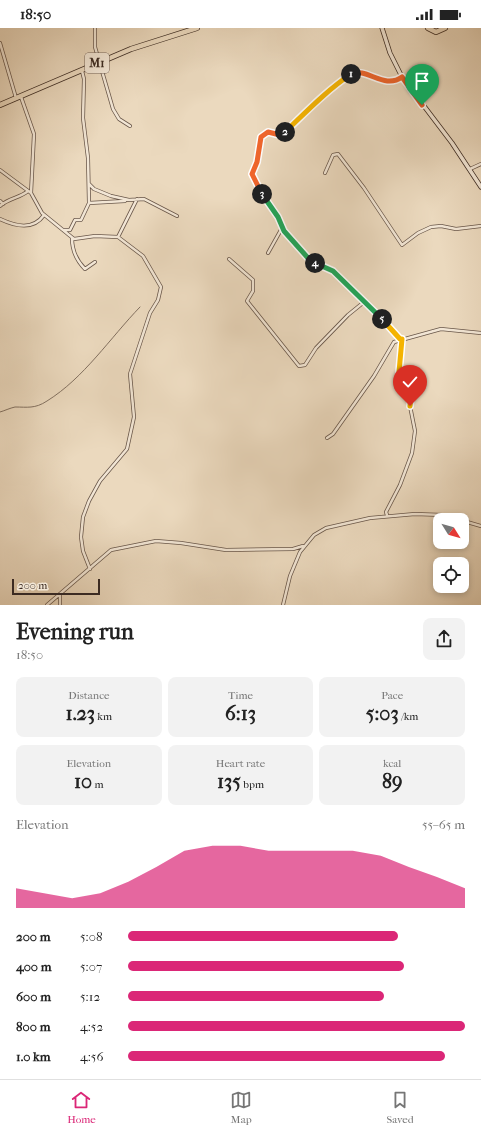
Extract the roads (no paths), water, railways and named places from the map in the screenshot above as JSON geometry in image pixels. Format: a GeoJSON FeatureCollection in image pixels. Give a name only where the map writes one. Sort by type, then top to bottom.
{"type":"FeatureCollection","features":[{"type":"Feature","properties":{"kind":"highway","name":"M1"},"geometry":{"type":"LineString","coordinates":[[0,105],[151,41],[195,28]]}},
{"type":"Feature","properties":{"kind":"highway"},"geometry":{"type":"LineString","coordinates":[[428,28],[436,32],[445,29]]}},
{"type":"Feature","properties":{"kind":"street"},"geometry":{"type":"LineString","coordinates":[[95,28],[95,47],[115,115],[130,126]]}},
{"type":"Feature","properties":{"kind":"street"},"geometry":{"type":"LineString","coordinates":[[382,28],[390,53],[402,77],[470,169],[481,187]]}},
{"type":"Feature","properties":{"kind":"street"},"geometry":{"type":"LineString","coordinates":[[0,43],[34,134],[30,192]]}},
{"type":"Feature","properties":{"kind":"street"},"geometry":{"type":"LineString","coordinates":[[62,230],[70,230],[75,220],[81,220],[89,203],[89,184],[83,118],[84,80],[82,70]]}},
{"type":"Feature","properties":{"kind":"street"},"geometry":{"type":"LineString","coordinates":[[386,515],[386,512],[399,488],[409,461],[415,434],[410,406],[412,389],[399,372],[401,339],[333,271],[311,260],[282,228],[278,217],[267,203],[253,177],[263,135],[269,132],[278,135],[282,134],[300,119],[317,100],[352,74],[361,73],[379,80],[390,81],[396,81],[402,77]]}},
{"type":"Feature","properties":{"kind":"street"},"geometry":{"type":"LineString","coordinates":[[325,172],[333,155],[338,154],[364,188],[402,245],[418,233],[431,227],[441,226],[456,229],[481,226]]}},
{"type":"Feature","properties":{"kind":"street"},"geometry":{"type":"LineString","coordinates":[[470,169],[481,164]]}},
{"type":"Feature","properties":{"kind":"street"},"geometry":{"type":"LineString","coordinates":[[0,170],[30,192],[44,215],[72,238],[74,252],[81,265],[86,270],[95,262]]}},
{"type":"Feature","properties":{"kind":"street"},"geometry":{"type":"LineString","coordinates":[[89,184],[100,192],[129,200]]}},
{"type":"Feature","properties":{"kind":"street"},"geometry":{"type":"LineString","coordinates":[[0,201],[1,205],[18,196],[22,196],[30,192]]}},
{"type":"Feature","properties":{"kind":"street"},"geometry":{"type":"LineString","coordinates":[[118,237],[137,199]]}},
{"type":"Feature","properties":{"kind":"street"},"geometry":{"type":"LineString","coordinates":[[89,203],[144,199],[159,205],[177,216]]}},
{"type":"Feature","properties":{"kind":"street"},"geometry":{"type":"LineString","coordinates":[[0,219],[11,224],[28,226],[37,223],[44,215]]}},
{"type":"Feature","properties":{"kind":"street"},"geometry":{"type":"LineString","coordinates":[[268,253],[282,228]]}},
{"type":"Feature","properties":{"kind":"street"},"geometry":{"type":"LineString","coordinates":[[72,238],[95,236],[118,237],[143,256],[161,290],[158,300],[150,313],[130,374],[134,410],[127,450],[105,475],[94,491],[85,509],[81,525],[82,543],[90,569]]}},
{"type":"Feature","properties":{"kind":"street"},"geometry":{"type":"LineString","coordinates":[[229,259],[253,280],[253,291],[247,301],[273,333],[282,347],[299,366],[305,365],[316,348],[348,315],[364,302]]}},
{"type":"Feature","properties":{"kind":"street"},"geometry":{"type":"LineString","coordinates":[[327,438],[332,434],[374,376],[392,345],[401,339],[441,328],[481,333]]}},
{"type":"Feature","properties":{"kind":"street"},"geometry":{"type":"LineString","coordinates":[[282,605],[294,566],[303,546],[314,535],[326,528],[386,515],[443,515],[481,526]]}},
{"type":"Feature","properties":{"kind":"street"},"geometry":{"type":"LineString","coordinates":[[47,605],[111,550],[156,542],[181,543],[226,550],[293,549],[303,546]]}},
{"type":"Feature","properties":{"kind":"street"},"geometry":{"type":"LineString","coordinates":[[60,594],[60,605]]}},
{"type":"Feature","properties":{"kind":"waterway"},"geometry":{"type":"LineString","coordinates":[[0,412],[15,407],[31,407],[39,405],[60,392],[85,369],[140,307]]}}]}
